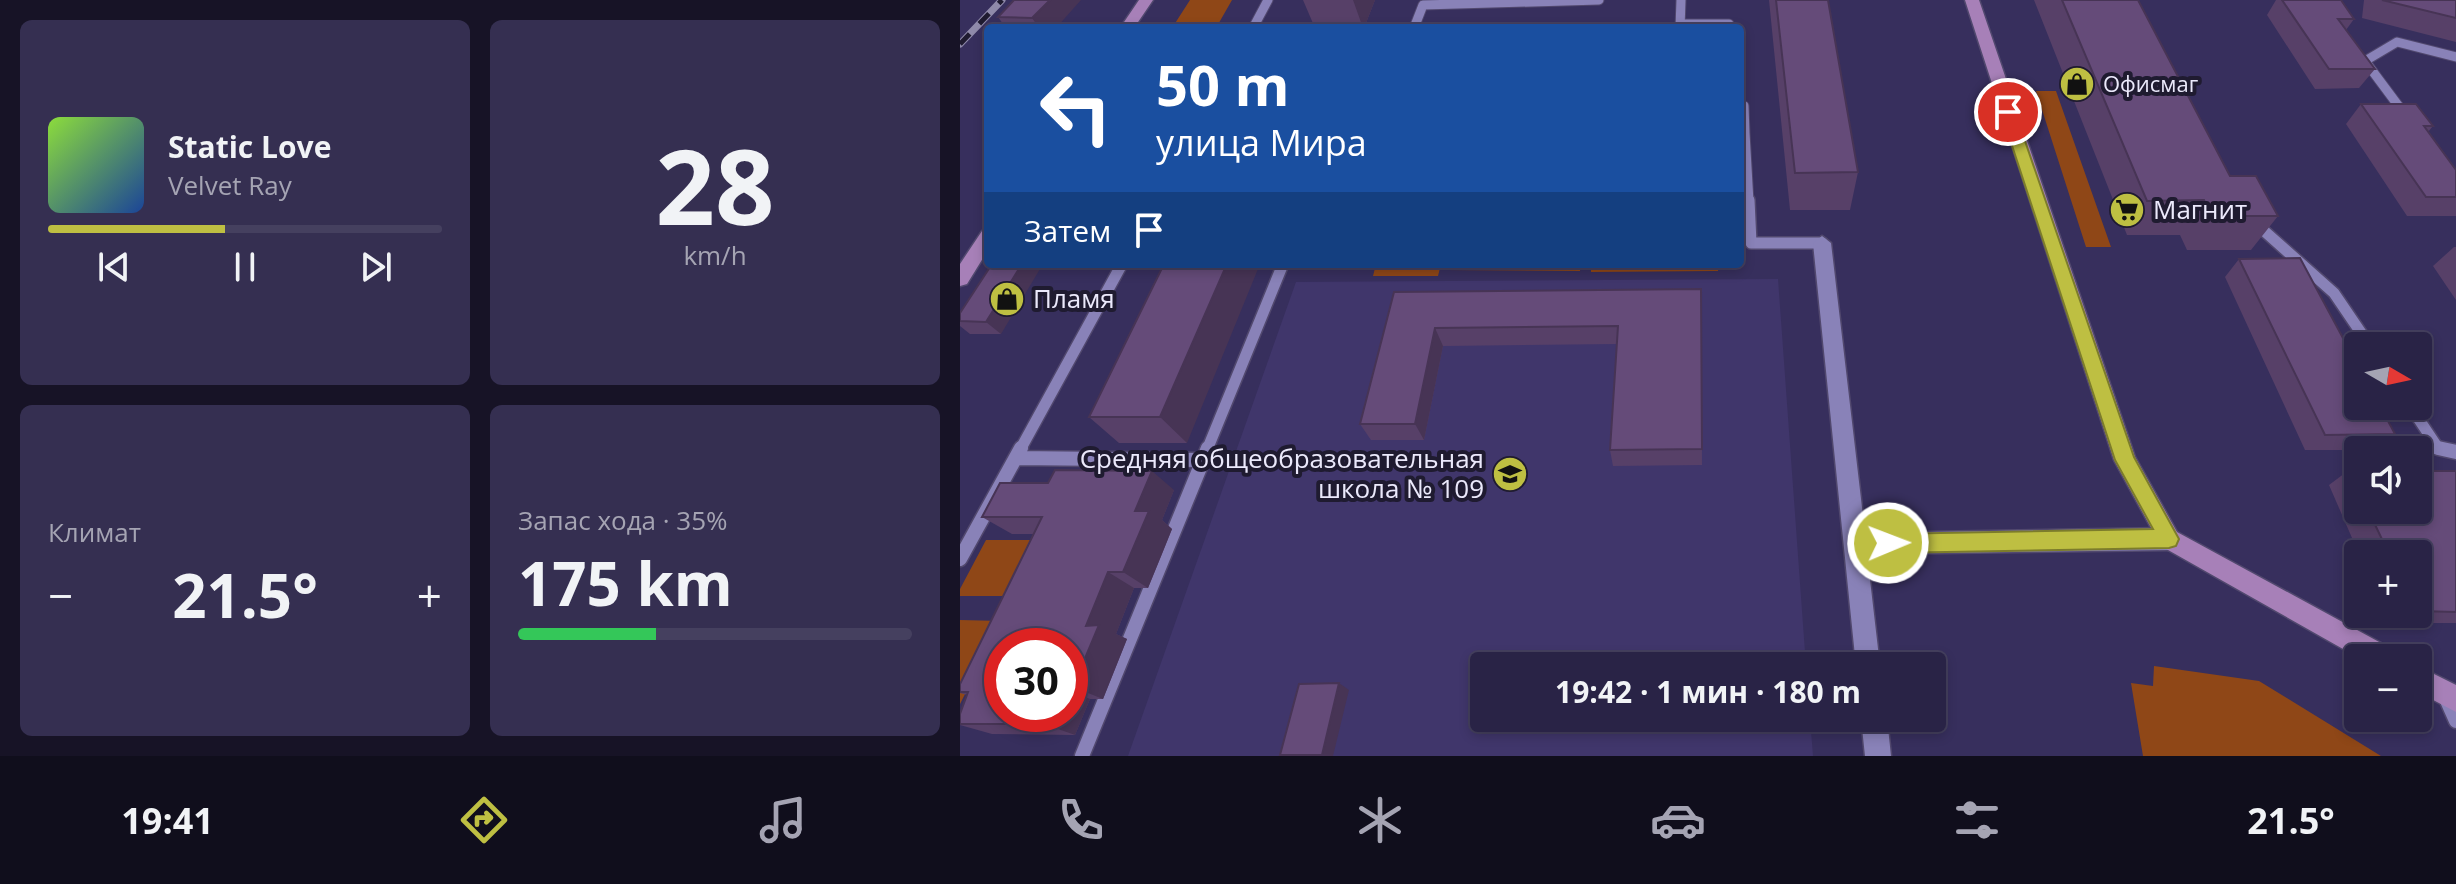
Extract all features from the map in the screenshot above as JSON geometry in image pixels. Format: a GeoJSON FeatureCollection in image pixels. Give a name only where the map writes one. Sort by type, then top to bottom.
{"type":"FeatureCollection","features":[{"type":"Feature","properties":{"kind":"main road"},"geometry":{"type":"LineString","coordinates":[[1130,24],[1146,0]]}},
{"type":"Feature","properties":{"kind":"main road"},"geometry":{"type":"LineString","coordinates":[[1972,0],[2125,460],[2169,539],[2358,644]]}},
{"type":"Feature","properties":{"kind":"main road"},"geometry":{"type":"LineString","coordinates":[[960,279],[984,242]]}},
{"type":"Feature","properties":{"kind":"street"},"geometry":{"type":"LineString","coordinates":[[1822,243],[1867,652]]}},
{"type":"Feature","properties":{"kind":"street"},"geometry":{"type":"LineString","coordinates":[[1856,544],[2169,539]]}},
{"type":"Feature","properties":{"kind":"street"},"geometry":{"type":"LineString","coordinates":[[1875,732],[1878,756]]}},
{"type":"Feature","properties":{"kind":"lane"},"geometry":{"type":"LineString","coordinates":[[1255,24],[1268,0]]}},
{"type":"Feature","properties":{"kind":"lane"},"geometry":{"type":"LineString","coordinates":[[1416,24],[1423,5],[1599,0]]}},
{"type":"Feature","properties":{"kind":"lane"},"geometry":{"type":"LineString","coordinates":[[1680,24],[1681,0]]}},
{"type":"Feature","properties":{"kind":"lane"},"geometry":{"type":"LineString","coordinates":[[2411,122],[2365,61],[2397,42],[2456,57]]}},
{"type":"Feature","properties":{"kind":"lane"},"geometry":{"type":"LineString","coordinates":[[1744,147],[1751,243],[1822,243]]}},
{"type":"Feature","properties":{"kind":"lane"},"geometry":{"type":"LineString","coordinates":[[2246,215],[2334,293],[2360,332]]}},
{"type":"Feature","properties":{"kind":"lane"},"geometry":{"type":"LineString","coordinates":[[960,559],[1120,268]]}},
{"type":"Feature","properties":{"kind":"lane"},"geometry":{"type":"LineString","coordinates":[[1082,756],[1281,268]]}},
{"type":"Feature","properties":{"kind":"lane"},"geometry":{"type":"LineString","coordinates":[[2419,420],[2438,448],[2456,452]]}},
{"type":"Feature","properties":{"kind":"lane"},"geometry":{"type":"LineString","coordinates":[[1016,458],[1203,460]]}},
{"type":"Feature","properties":{"kind":"lane"},"geometry":{"type":"LineString","coordinates":[[2449,695],[2456,721]]}},
{"type":"Feature","properties":{"kind":"shaded area"},"geometry":{"type":"Polygon","coordinates":[[[1190,0],[1232,0],[1218,24],[1175,24],[1190,0]]]}},
{"type":"Feature","properties":{"kind":"shaded area"},"geometry":{"type":"Polygon","coordinates":[[[2036,91],[2056,91],[2111,247],[2086,247],[2036,91]]]}},
{"type":"Feature","properties":{"kind":"shaded area"},"geometry":{"type":"Polygon","coordinates":[[[1375,268],[1440,268],[1438,276],[1373,276],[1375,268]]]}},
{"type":"Feature","properties":{"kind":"shaded area"},"geometry":{"type":"Polygon","coordinates":[[[1448,268],[1580,268],[1580,271],[1448,268]]]}},
{"type":"Feature","properties":{"kind":"shaded area"},"geometry":{"type":"Polygon","coordinates":[[[1591,268],[1718,268],[1718,271],[1591,272],[1591,268]]]}},
{"type":"Feature","properties":{"kind":"shaded area","name":"Средняя общеобразовательная школа № 109"},"geometry":{"type":"Polygon","coordinates":[[[1778,279],[1805,652],[1470,652],[1470,732],[1811,732],[1813,756],[1128,756],[1296,282],[1778,279]]]}},
{"type":"Feature","properties":{"kind":"shaded area"},"geometry":{"type":"Polygon","coordinates":[[[986,540],[1041,540],[1014,596],[960,596],[960,589],[986,540]]]}},
{"type":"Feature","properties":{"kind":"shaded area"},"geometry":{"type":"Polygon","coordinates":[[[960,620],[1002,621],[998,628],[984,628],[984,657],[960,704],[960,620]]]}},
{"type":"Feature","properties":{"kind":"shaded area"},"geometry":{"type":"Polygon","coordinates":[[[2154,666],[2259,681],[2381,756],[2143,756],[2131,683],[2153,686],[2154,666]]]}},
{"type":"Feature","properties":{"kind":"building"},"geometry":{"type":"Polygon","coordinates":[[[1014,0],[1050,0],[1032,18],[998,17],[1014,0]]]}},
{"type":"Feature","properties":{"kind":"building"},"geometry":{"type":"Polygon","coordinates":[[[1776,0],[1828,0],[1858,172],[1795,173],[1776,0]]]}},
{"type":"Feature","properties":{"kind":"building"},"geometry":{"type":"Polygon","coordinates":[[[2062,0],[2138,0],[2230,176],[2256,176],[2278,216],[2211,216],[2204,200],[2147,201],[2062,0]]]}},
{"type":"Feature","properties":{"kind":"building"},"geometry":{"type":"Polygon","coordinates":[[[2282,0],[2341,0],[2354,19],[2338,19],[2375,69],[2329,69],[2282,0]]]}},
{"type":"Feature","properties":{"kind":"building"},"geometry":{"type":"Polygon","coordinates":[[[2382,0],[2456,0],[2456,18],[2382,0]]]}},
{"type":"Feature","properties":{"kind":"building"},"geometry":{"type":"Polygon","coordinates":[[[2361,104],[2416,104],[2433,126],[2424,126],[2456,170],[2456,197],[2426,197],[2361,104]]]}},
{"type":"Feature","properties":{"kind":"building"},"geometry":{"type":"Polygon","coordinates":[[[2300,258],[2344,340],[2344,420],[2388,420],[2395,434],[2325,435],[2239,259],[2300,258]]]}},
{"type":"Feature","properties":{"kind":"building"},"geometry":{"type":"Polygon","coordinates":[[[989,268],[1020,268],[986,322],[960,321],[960,313],[989,268]]]}},
{"type":"Feature","properties":{"kind":"building"},"geometry":{"type":"Polygon","coordinates":[[[1162,268],[1225,268],[1160,417],[1089,417],[1162,268]]]}},
{"type":"Feature","properties":{"kind":"building"},"geometry":{"type":"Polygon","coordinates":[[[1701,289],[1702,449],[1610,450],[1618,326],[1435,328],[1415,424],[1360,424],[1394,292],[1701,289]]]}},
{"type":"Feature","properties":{"kind":"building"},"geometry":{"type":"Polygon","coordinates":[[[1055,470],[1152,471],[1135,511],[1149,511],[1123,572],[1108,572],[1086,626],[1099,625],[1088,651],[1088,628],[987,628],[1042,517],[982,517],[1000,483],[1048,483],[1055,470]]]}},
{"type":"Feature","properties":{"kind":"building"},"geometry":{"type":"Polygon","coordinates":[[[2432,471],[2456,471],[2456,612],[2432,611],[2432,540],[2382,540],[2375,524],[2432,524],[2432,471]]]}},
{"type":"Feature","properties":{"kind":"building"},"geometry":{"type":"Polygon","coordinates":[[[984,635],[984,724],[960,724],[960,714],[968,692],[960,692],[960,684],[984,635]]]}},
{"type":"Feature","properties":{"kind":"building"},"geometry":{"type":"Polygon","coordinates":[[[1339,683],[1322,755],[1280,755],[1299,684],[1339,683]]]}},
{"type":"Feature","properties":{"kind":"railway"},"geometry":{"type":"LineString","coordinates":[[960,44],[1002,0]]}},
{"type":"Feature","properties":{"kind":"place","name":"Офисмаг"},"geometry":{"type":"Point","coordinates":[2077,84]}},
{"type":"Feature","properties":{"kind":"place","name":"Магнит"},"geometry":{"type":"Point","coordinates":[2127,210]}},
{"type":"Feature","properties":{"kind":"place","name":"Пламя"},"geometry":{"type":"Point","coordinates":[1007,299]}},
{"type":"Feature","properties":{"kind":"place","name":"Средняя общеобразовательная школа № 109"},"geometry":{"type":"Point","coordinates":[1510,474]}},
{"type":"Feature","properties":{"kind":"route"},"geometry":{"type":"LineString","coordinates":[[1888,543],[2169,539],[2125,460],[2008,112]]}}]}
